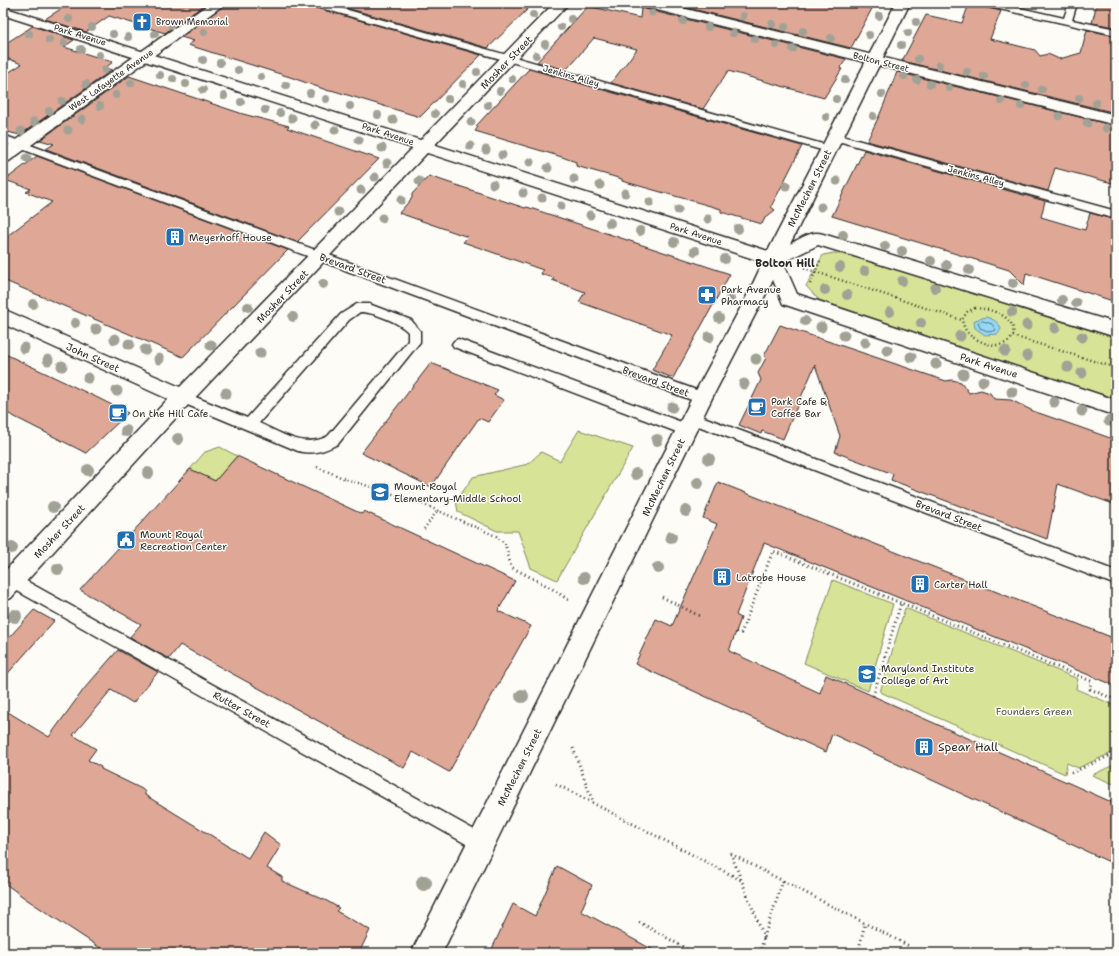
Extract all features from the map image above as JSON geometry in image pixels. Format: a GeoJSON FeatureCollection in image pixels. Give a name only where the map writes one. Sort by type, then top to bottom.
{"type":"FeatureCollection","features":[{"type":"Feature","properties":{"kind":"street","name":"West Lafayette Avenue"},"geometry":{"type":"LineString","coordinates":[[3,157],[219,3]]}},
{"type":"Feature","properties":{"kind":"street","name":"Mosher Street"},"geometry":{"type":"LineString","coordinates":[[6,582],[562,3]]}},
{"type":"Feature","properties":{"kind":"street","name":"Bolton Street"},"geometry":{"type":"LineString","coordinates":[[646,3],[1116,120]]}},
{"type":"Feature","properties":{"kind":"street","name":"McMechen Street"},"geometry":{"type":"LineString","coordinates":[[426,953],[702,398],[758,292],[773,259],[903,3]]}},
{"type":"Feature","properties":{"kind":"street","name":"Park Avenue"},"geometry":{"type":"LineString","coordinates":[[3,11],[773,259],[790,299],[1116,408]]}},
{"type":"Feature","properties":{"kind":"street"},"geometry":{"type":"LineString","coordinates":[[773,259],[817,238],[1116,330]]}},
{"type":"Feature","properties":{"kind":"street","name":"John Street"},"geometry":{"type":"LineString","coordinates":[[3,316],[183,397]]}},
{"type":"Feature","properties":{"kind":"lane","name":"Jenkins Alley"},"geometry":{"type":"LineString","coordinates":[[313,3],[509,58],[832,143],[1116,215]]}},
{"type":"Feature","properties":{"kind":"lane"},"geometry":{"type":"LineString","coordinates":[[986,3],[1116,32]]}},
{"type":"Feature","properties":{"kind":"lane"},"geometry":{"type":"LineString","coordinates":[[1067,21],[1073,3]]}},
{"type":"Feature","properties":{"kind":"lane","name":"Brevard Street"},"geometry":{"type":"LineString","coordinates":[[3,138],[702,398]]}},
{"type":"Feature","properties":{"kind":"lane"},"geometry":{"type":"LineString","coordinates":[[183,397],[291,443],[306,447],[321,447],[333,440],[414,342],[414,331],[407,323],[401,320],[369,308],[357,308],[345,317],[249,425]]}},
{"type":"Feature","properties":{"kind":"lane","name":"Brevard Street"},"geometry":{"type":"LineString","coordinates":[[458,344],[690,424],[1116,578]]}},
{"type":"Feature","properties":{"kind":"lane","name":"Rutter Street"},"geometry":{"type":"LineString","coordinates":[[6,582],[481,844]]}},
{"type":"Feature","properties":{"kind":"path"},"geometry":{"type":"LineString","coordinates":[[810,286],[821,259]]}},
{"type":"Feature","properties":{"kind":"path"},"geometry":{"type":"LineString","coordinates":[[804,268],[962,320]]}},
{"type":"Feature","properties":{"kind":"path"},"geometry":{"type":"LineString","coordinates":[[975,308],[992,310],[1007,318],[1014,330],[1013,336],[1003,343],[992,344],[979,341],[966,332],[962,320],[968,311],[975,308]]}},
{"type":"Feature","properties":{"kind":"path"},"geometry":{"type":"LineString","coordinates":[[1013,336],[1116,368]]}},
{"type":"Feature","properties":{"kind":"path"},"geometry":{"type":"LineString","coordinates":[[315,466],[343,478],[418,502],[496,536],[505,544],[511,566],[520,573],[551,588],[570,601]]}},
{"type":"Feature","properties":{"kind":"path"},"geometry":{"type":"LineString","coordinates":[[424,529],[437,511]]}},
{"type":"Feature","properties":{"kind":"path"},"geometry":{"type":"LineString","coordinates":[[736,632],[741,633],[773,551],[1091,681],[1090,689],[1116,700]]}},
{"type":"Feature","properties":{"kind":"path"},"geometry":{"type":"LineString","coordinates":[[662,597],[700,616]]}},
{"type":"Feature","properties":{"kind":"path"},"geometry":{"type":"LineString","coordinates":[[872,696],[901,603]]}},
{"type":"Feature","properties":{"kind":"path"},"geometry":{"type":"LineString","coordinates":[[573,748],[593,802]]}},
{"type":"Feature","properties":{"kind":"path"},"geometry":{"type":"LineString","coordinates":[[1071,773],[1116,753]]}},
{"type":"Feature","properties":{"kind":"path"},"geometry":{"type":"LineString","coordinates":[[556,784],[741,880]]}},
{"type":"Feature","properties":{"kind":"path"},"geometry":{"type":"LineString","coordinates":[[764,937],[731,854],[911,947]]}},
{"type":"Feature","properties":{"kind":"path"},"geometry":{"type":"LineString","coordinates":[[760,953],[783,881]]}},
{"type":"Feature","properties":{"kind":"path"},"geometry":{"type":"LineString","coordinates":[[638,922],[694,953]]}},
{"type":"Feature","properties":{"kind":"path"},"geometry":{"type":"LineString","coordinates":[[858,953],[865,923]]}},
{"type":"Feature","properties":{"kind":"green space"},"geometry":{"type":"Polygon","coordinates":[[[834,253],[848,255],[1116,338],[1116,399],[819,300],[806,286],[823,255],[834,253]]]}},
{"type":"Feature","properties":{"kind":"green space"},"geometry":{"type":"Polygon","coordinates":[[[579,430],[633,448],[557,580],[531,568],[518,531],[497,531],[458,512],[456,501],[473,477],[528,464],[541,452],[560,461],[579,430]]]}},
{"type":"Feature","properties":{"kind":"green space"},"geometry":{"type":"Polygon","coordinates":[[[220,447],[237,456],[215,481],[190,469],[205,452],[220,447]]]}},
{"type":"Feature","properties":{"kind":"green space"},"geometry":{"type":"Polygon","coordinates":[[[833,580],[893,604],[868,691],[804,663],[833,580]]]}},
{"type":"Feature","properties":{"kind":"green space","name":"Founders Green"},"geometry":{"type":"Polygon","coordinates":[[[905,608],[1078,679],[1076,689],[1116,706],[1116,751],[1078,768],[1067,763],[1065,774],[880,692],[905,608]]]}},
{"type":"Feature","properties":{"kind":"green space"},"geometry":{"type":"Polygon","coordinates":[[[1116,764],[1116,785],[1092,775],[1116,764]]]}},
{"type":"Feature","properties":{"kind":"water"},"geometry":{"type":"Polygon","coordinates":[[[986,317],[999,324],[1001,329],[998,334],[985,335],[975,328],[975,320],[986,317]]]}},
{"type":"Feature","properties":{"kind":"building"},"geometry":{"type":"Polygon","coordinates":[[[70,3],[207,3],[165,33],[109,16],[86,32],[45,19],[70,3]]]}},
{"type":"Feature","properties":{"kind":"building"},"geometry":{"type":"Polygon","coordinates":[[[227,3],[308,3],[310,6],[481,55],[420,117],[331,90],[329,91],[290,77],[188,45],[194,41],[181,37],[227,3]]]}},
{"type":"Feature","properties":{"kind":"building"},"geometry":{"type":"Polygon","coordinates":[[[329,3],[534,3],[488,48],[329,3]]]}},
{"type":"Feature","properties":{"kind":"building"},"geometry":{"type":"Polygon","coordinates":[[[668,3],[875,3],[851,48],[668,3]]]}},
{"type":"Feature","properties":{"kind":"building"},"geometry":{"type":"Polygon","coordinates":[[[1097,3],[1116,3],[1116,27],[1092,23],[1097,3]]]}},
{"type":"Feature","properties":{"kind":"building"},"geometry":{"type":"Polygon","coordinates":[[[969,4],[1001,11],[990,39],[1035,50],[1040,56],[1048,54],[1059,59],[1081,53],[1087,30],[1116,36],[1116,113],[902,61],[926,15],[962,23],[969,4]]]}},
{"type":"Feature","properties":{"kind":"building"},"geometry":{"type":"Polygon","coordinates":[[[588,6],[640,18],[641,8],[846,59],[840,69],[842,69],[824,98],[728,71],[703,109],[611,83],[637,49],[594,38],[566,70],[537,62],[588,6]]]}},
{"type":"Feature","properties":{"kind":"building"},"geometry":{"type":"Polygon","coordinates":[[[33,26],[74,40],[64,47],[113,62],[105,68],[112,70],[20,135],[3,131],[3,76],[22,64],[3,57],[3,45],[33,26]]]}},
{"type":"Feature","properties":{"kind":"building"},"geometry":{"type":"Polygon","coordinates":[[[529,69],[802,146],[771,207],[775,210],[765,218],[762,224],[721,212],[721,209],[622,181],[622,179],[576,166],[576,162],[562,157],[475,131],[478,127],[476,126],[529,69]]]}},
{"type":"Feature","properties":{"kind":"building"},"geometry":{"type":"Polygon","coordinates":[[[897,72],[1116,126],[1116,184],[1055,168],[1048,191],[867,141],[897,72]]]}},
{"type":"Feature","properties":{"kind":"building"},"geometry":{"type":"Polygon","coordinates":[[[129,76],[243,114],[289,126],[287,128],[379,159],[297,242],[46,149],[54,144],[40,140],[129,76]]]}},
{"type":"Feature","properties":{"kind":"building"},"geometry":{"type":"Polygon","coordinates":[[[864,150],[1045,201],[1041,217],[1085,230],[1090,213],[1116,220],[1116,302],[1026,273],[1024,285],[1009,270],[832,216],[864,150]]]}},
{"type":"Feature","properties":{"kind":"building","name":"Meyerhoff House"},"geometry":{"type":"Polygon","coordinates":[[[37,156],[288,250],[183,357],[3,280],[3,239],[52,202],[26,192],[31,189],[5,180],[37,156]]]}},
{"type":"Feature","properties":{"kind":"building"},"geometry":{"type":"Polygon","coordinates":[[[429,176],[730,274],[673,378],[652,370],[672,335],[579,302],[585,292],[552,280],[554,278],[541,274],[543,270],[463,242],[468,237],[399,213],[412,198],[412,194],[429,176]]]}},
{"type":"Feature","properties":{"kind":"building"},"geometry":{"type":"Polygon","coordinates":[[[780,325],[946,381],[952,380],[961,382],[969,393],[981,390],[990,393],[994,399],[1011,400],[1033,411],[1116,440],[1116,505],[1058,484],[1047,539],[891,480],[893,474],[835,452],[840,436],[815,365],[783,439],[762,431],[761,434],[739,425],[761,380],[758,373],[766,358],[764,356],[780,325]]]}},
{"type":"Feature","properties":{"kind":"building"},"geometry":{"type":"Polygon","coordinates":[[[3,353],[128,413],[86,453],[3,411],[3,353]]]}},
{"type":"Feature","properties":{"kind":"building"},"geometry":{"type":"Polygon","coordinates":[[[431,363],[498,390],[494,395],[504,400],[488,422],[479,418],[431,487],[361,453],[431,363]]]}},
{"type":"Feature","properties":{"kind":"building","name":"Mount Royal Elementary-Middle School"},"geometry":{"type":"Polygon","coordinates":[[[237,456],[362,514],[364,511],[515,581],[498,611],[531,626],[449,772],[413,752],[404,768],[180,645],[169,659],[130,637],[141,624],[80,590],[190,469],[215,481],[237,456]]]}},
{"type":"Feature","properties":{"kind":"building"},"geometry":{"type":"Polygon","coordinates":[[[718,482],[1116,639],[1116,686],[764,543],[736,615],[741,618],[729,651],[820,693],[826,675],[1116,804],[1116,865],[832,734],[826,752],[635,664],[656,619],[672,626],[717,524],[703,518],[718,482]]]}},
{"type":"Feature","properties":{"kind":"building"},"geometry":{"type":"Polygon","coordinates":[[[34,610],[54,621],[3,679],[3,644],[34,610]]]}},
{"type":"Feature","properties":{"kind":"building"},"geometry":{"type":"Polygon","coordinates":[[[118,650],[158,672],[133,703],[111,690],[73,735],[96,749],[88,760],[101,767],[101,769],[142,789],[145,792],[145,795],[248,858],[264,832],[281,845],[267,868],[282,877],[282,881],[327,901],[339,908],[336,911],[370,930],[359,953],[108,953],[3,882],[3,709],[49,737],[84,689],[118,650]]]}},
{"type":"Feature","properties":{"kind":"building"},"geometry":{"type":"Polygon","coordinates":[[[557,866],[592,885],[581,911],[659,953],[490,953],[513,904],[535,916],[557,866]]]}},
{"type":"Feature","properties":{"kind":"place","name":"Brown Memorial"},"geometry":{"type":"Point","coordinates":[142,22]}},
{"type":"Feature","properties":{"kind":"place","name":"Meyerhoff House"},"geometry":{"type":"Point","coordinates":[175,237]}},
{"type":"Feature","properties":{"kind":"place","name":"Park Avenue Pharmacy"},"geometry":{"type":"Point","coordinates":[707,295]}},
{"type":"Feature","properties":{"kind":"place","name":"Park Cafe & Coffee Bar"},"geometry":{"type":"Point","coordinates":[757,407]}},
{"type":"Feature","properties":{"kind":"place","name":"On the Hill Cafe"},"geometry":{"type":"Point","coordinates":[118,413]}},
{"type":"Feature","properties":{"kind":"place","name":"Mount Royal Elementary-Middle School"},"geometry":{"type":"Point","coordinates":[380,492]}},
{"type":"Feature","properties":{"kind":"place","name":"Mount Royal Recreation Center"},"geometry":{"type":"Point","coordinates":[126,540]}},
{"type":"Feature","properties":{"kind":"place","name":"Latrobe House"},"geometry":{"type":"Point","coordinates":[722,577]}},
{"type":"Feature","properties":{"kind":"place","name":"Carter Hall"},"geometry":{"type":"Point","coordinates":[920,584]}},
{"type":"Feature","properties":{"kind":"place","name":"Maryland Institute College of Art"},"geometry":{"type":"Point","coordinates":[867,674]}},
{"type":"Feature","properties":{"kind":"place","name":"Spear Hall"},"geometry":{"type":"Point","coordinates":[924,747]}},
{"type":"Feature","properties":{"kind":"district","name":"Bolton Hill"},"geometry":{"type":"Point","coordinates":[785,263]}}]}
